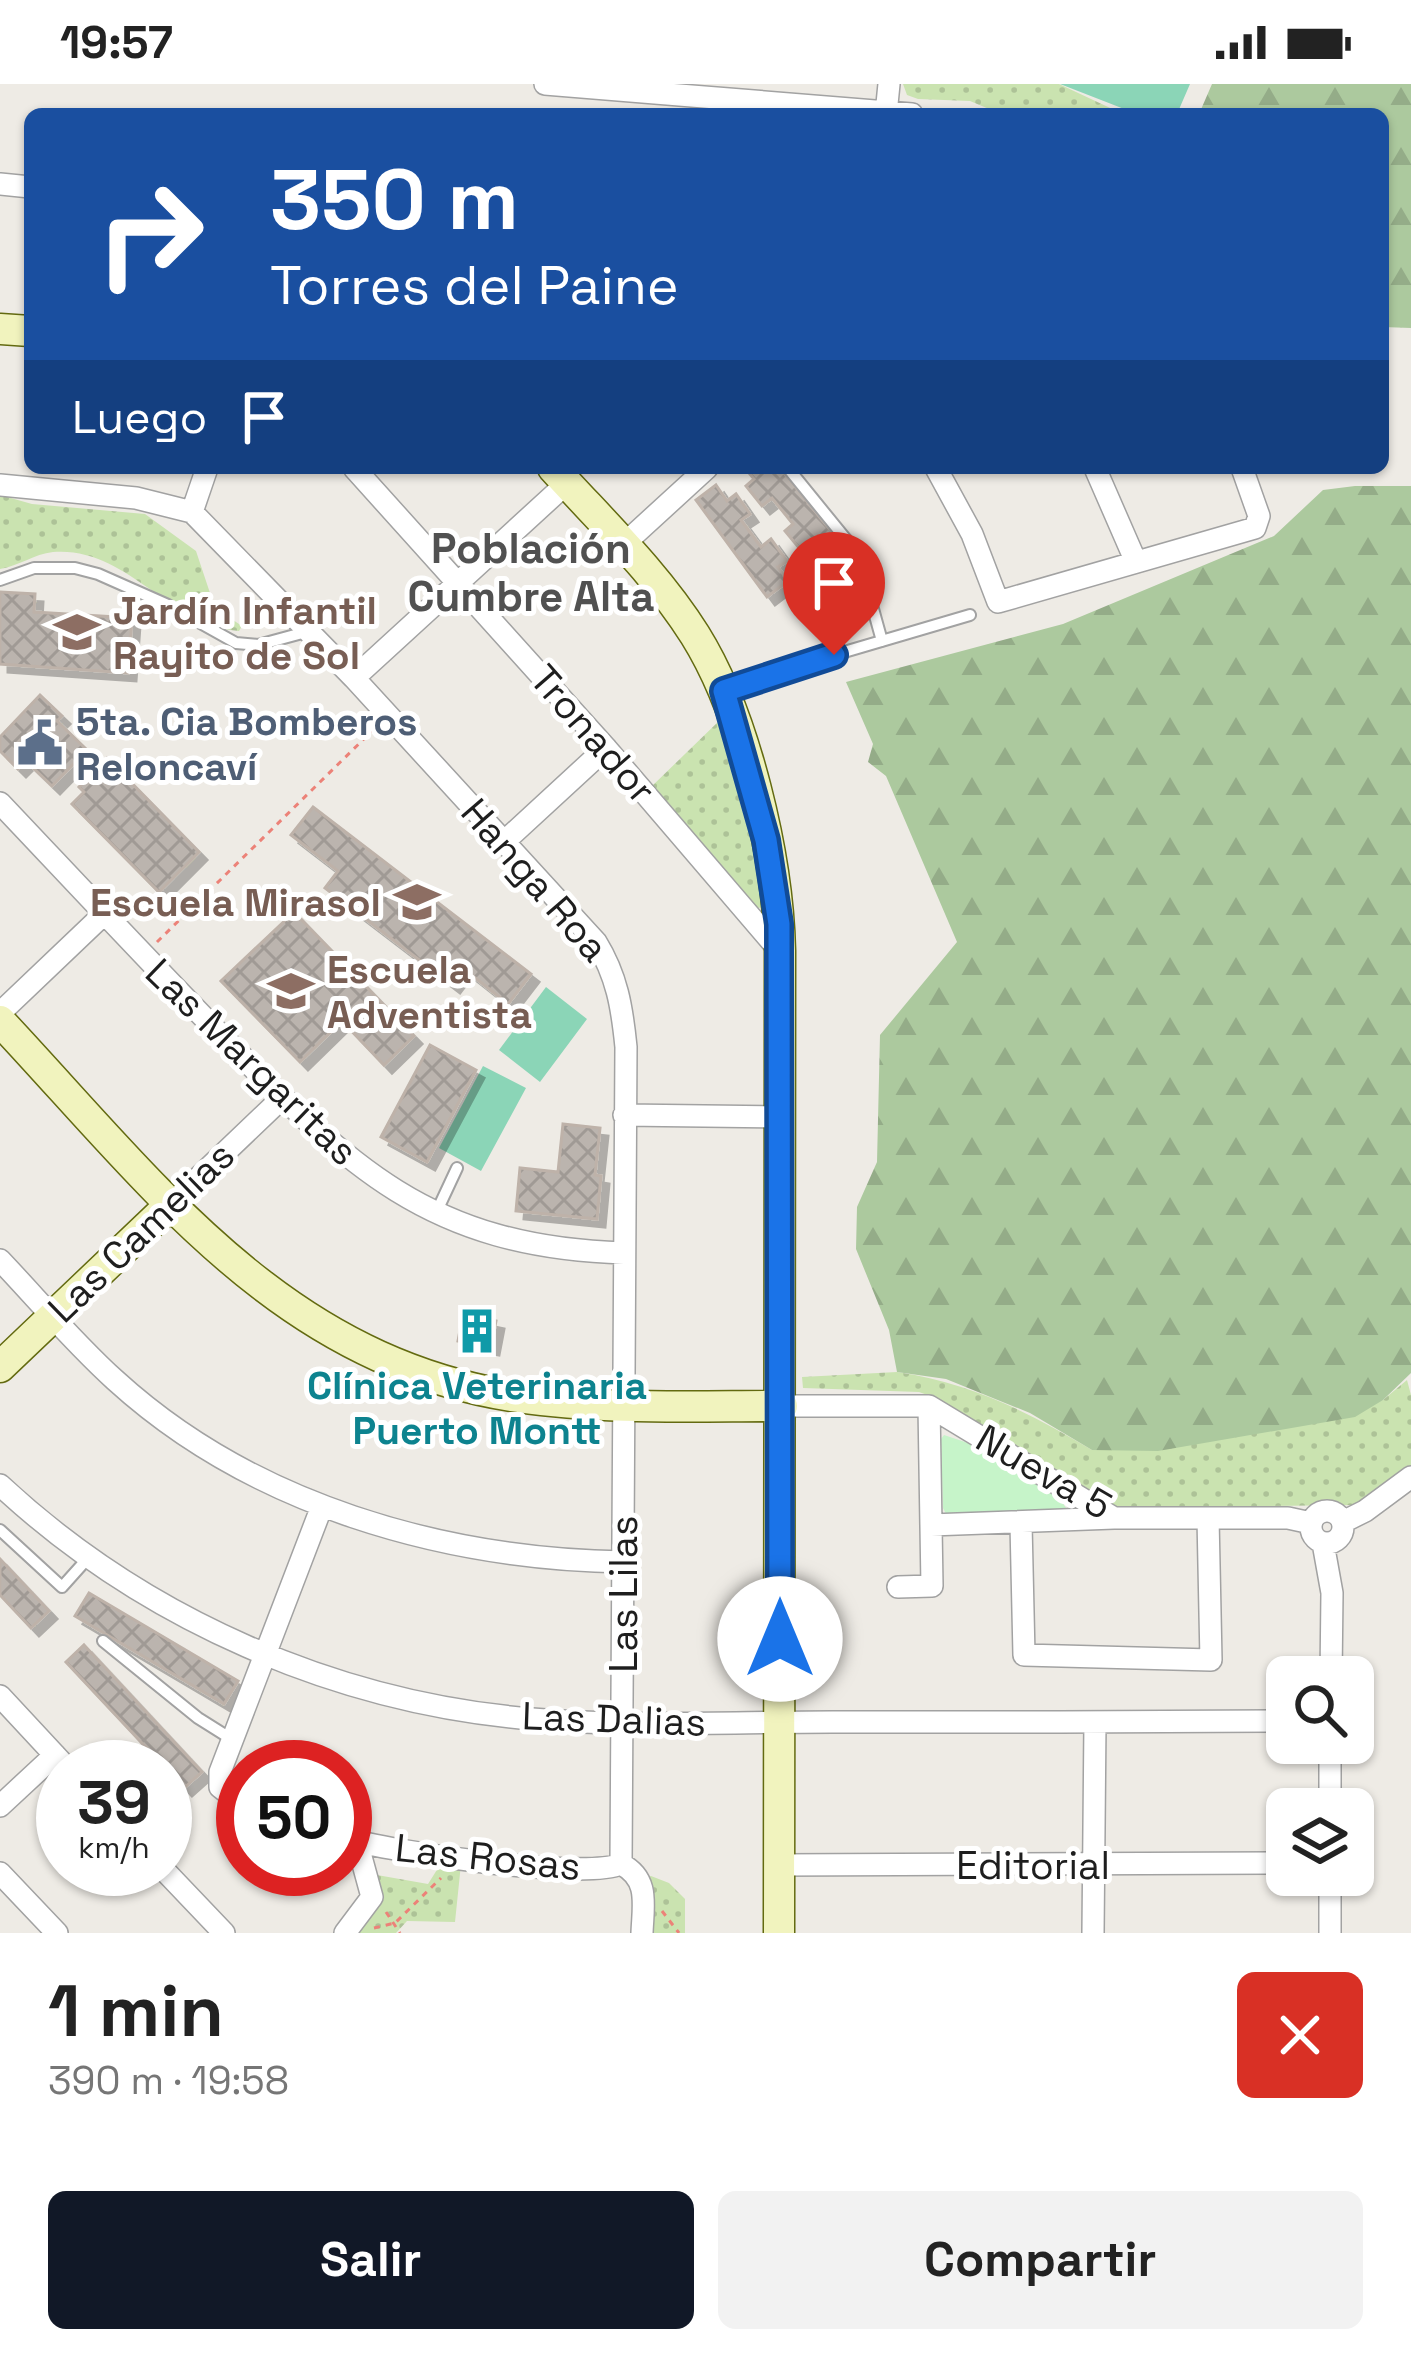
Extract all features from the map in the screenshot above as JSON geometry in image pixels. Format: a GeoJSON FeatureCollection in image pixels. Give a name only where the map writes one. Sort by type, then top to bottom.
{"type":"FeatureCollection","features":[{"type":"Feature","properties":{"kind":"main road"},"geometry":{"type":"LineString","coordinates":[[560,476],[672,602],[724,691],[766,840],[777,898],[782,1406],[779,1933]]}},
{"type":"Feature","properties":{"kind":"main road"},"geometry":{"type":"LineString","coordinates":[[0,1017],[222,1256],[279,1301],[374,1354],[477,1390],[550,1402],[782,1406]]}},
{"type":"Feature","properties":{"kind":"main road","name":"Las Camelias"},"geometry":{"type":"LineString","coordinates":[[0,1367],[171,1204]]}},
{"type":"Feature","properties":{"kind":"street"},"geometry":{"type":"LineString","coordinates":[[545,84],[744,93],[856,108]]}},
{"type":"Feature","properties":{"kind":"street"},"geometry":{"type":"LineString","coordinates":[[0,485],[136,497],[192,512],[205,474]]}},
{"type":"Feature","properties":{"kind":"street","name":"Tronador"},"geometry":{"type":"LineString","coordinates":[[359,474],[606,748],[780,951]]}},
{"type":"Feature","properties":{"kind":"street"},"geometry":{"type":"LineString","coordinates":[[624,544],[700,474]]}},
{"type":"Feature","properties":{"kind":"street"},"geometry":{"type":"LineString","coordinates":[[938,474],[972,534],[998,602],[1255,528],[1259,516],[1244,474]]}},
{"type":"Feature","properties":{"kind":"street"},"geometry":{"type":"LineString","coordinates":[[1098,474],[1136,562]]}},
{"type":"Feature","properties":{"kind":"street"},"geometry":{"type":"LineString","coordinates":[[353,678],[458,582],[560,476]]}},
{"type":"Feature","properties":{"kind":"street","name":"Hanga Roa"},"geometry":{"type":"LineString","coordinates":[[192,512],[505,842],[596,941],[611,967],[626,1047],[622,1404]]}},
{"type":"Feature","properties":{"kind":"street"},"geometry":{"type":"LineString","coordinates":[[724,691],[834,655]]}},
{"type":"Feature","properties":{"kind":"street"},"geometry":{"type":"LineString","coordinates":[[505,842],[606,748]]}},
{"type":"Feature","properties":{"kind":"street","name":"Las Margaritas"},"geometry":{"type":"LineString","coordinates":[[0,803],[282,1098],[353,1163],[436,1213],[526,1244],[624,1253]]}},
{"type":"Feature","properties":{"kind":"street"},"geometry":{"type":"LineString","coordinates":[[0,1017],[105,913]]}},
{"type":"Feature","properties":{"kind":"street","name":"Las Camelias"},"geometry":{"type":"LineString","coordinates":[[171,1204],[282,1098]]}},
{"type":"Feature","properties":{"kind":"street"},"geometry":{"type":"LineString","coordinates":[[625,1115],[780,1117]]}},
{"type":"Feature","properties":{"kind":"street"},"geometry":{"type":"LineString","coordinates":[[0,1260],[117,1382],[154,1412],[234,1463],[322,1506],[404,1533],[491,1552],[624,1562]]}},
{"type":"Feature","properties":{"kind":"street","name":"Las Lilas"},"geometry":{"type":"LineString","coordinates":[[621,1860],[622,1404]]}},
{"type":"Feature","properties":{"kind":"street","name":"Nueva 5"},"geometry":{"type":"LineString","coordinates":[[782,1406],[929,1406],[1114,1518],[1288,1518],[1311,1523]]}},
{"type":"Feature","properties":{"kind":"street"},"geometry":{"type":"LineString","coordinates":[[898,1587],[932,1586],[929,1406]]}},
{"type":"Feature","properties":{"kind":"street"},"geometry":{"type":"LineString","coordinates":[[1343,1522],[1411,1477]]}},
{"type":"Feature","properties":{"kind":"street","name":"Las Dalias"},"geometry":{"type":"LineString","coordinates":[[0,1486],[88,1557],[172,1610],[265,1654],[348,1684],[438,1706],[530,1719],[623,1722],[1266,1721]]}},
{"type":"Feature","properties":{"kind":"street"},"geometry":{"type":"LineString","coordinates":[[232,1740],[322,1506]]}},
{"type":"Feature","properties":{"kind":"street"},"geometry":{"type":"LineString","coordinates":[[1323,1543],[1339,1538],[1343,1522],[1327,1510],[1316,1514],[1311,1523],[1315,1538],[1323,1543],[1331,1594],[1331,1656]]}},
{"type":"Feature","properties":{"kind":"street"},"geometry":{"type":"LineString","coordinates":[[931,1525],[1114,1518]]}},
{"type":"Feature","properties":{"kind":"street"},"geometry":{"type":"LineString","coordinates":[[1021,1524],[1024,1655],[1211,1660],[1208,1518]]}},
{"type":"Feature","properties":{"kind":"street"},"geometry":{"type":"LineString","coordinates":[[0,1696],[41,1740]]}},
{"type":"Feature","properties":{"kind":"street"},"geometry":{"type":"LineString","coordinates":[[1094,1933],[1095,1722]]}},
{"type":"Feature","properties":{"kind":"street"},"geometry":{"type":"LineString","coordinates":[[0,1806],[36,1779]]}},
{"type":"Feature","properties":{"kind":"street","name":"Las Rosas"},"geometry":{"type":"LineString","coordinates":[[372,1844],[458,1858],[576,1868],[621,1860]]}},
{"type":"Feature","properties":{"kind":"street"},"geometry":{"type":"LineString","coordinates":[[621,1860],[644,1888],[642,1933]]}},
{"type":"Feature","properties":{"kind":"street","name":"Editorial"},"geometry":{"type":"LineString","coordinates":[[779,1865],[1266,1863]]}},
{"type":"Feature","properties":{"kind":"street"},"geometry":{"type":"LineString","coordinates":[[0,1873],[57,1933]]}},
{"type":"Feature","properties":{"kind":"street"},"geometry":{"type":"LineString","coordinates":[[345,1933],[372,1894]]}},
{"type":"Feature","properties":{"kind":"street"},"geometry":{"type":"LineString","coordinates":[[189,1896],[224,1933]]}},
{"type":"Feature","properties":{"kind":"street"},"geometry":{"type":"LineString","coordinates":[[1330,1896],[1330,1933]]}},
{"type":"Feature","properties":{"kind":"lane"},"geometry":{"type":"LineString","coordinates":[[793,474],[849,543],[882,641]]}},
{"type":"Feature","properties":{"kind":"lane"},"geometry":{"type":"LineString","coordinates":[[0,580],[34,568],[75,568],[168,605],[236,643],[258,645],[308,632]]}},
{"type":"Feature","properties":{"kind":"lane"},"geometry":{"type":"LineString","coordinates":[[834,655],[970,616]]}},
{"type":"Feature","properties":{"kind":"lane"},"geometry":{"type":"LineString","coordinates":[[436,1213],[457,1168]]}},
{"type":"Feature","properties":{"kind":"lane"},"geometry":{"type":"LineString","coordinates":[[0,1530],[62,1587],[88,1557]]}},
{"type":"Feature","properties":{"kind":"lane"},"geometry":{"type":"LineString","coordinates":[[103,1641],[232,1740]]}},
{"type":"Feature","properties":{"kind":"path"},"geometry":{"type":"LineString","coordinates":[[143,956],[387,716]]}},
{"type":"Feature","properties":{"kind":"path"},"geometry":{"type":"LineString","coordinates":[[375,1928],[395,1923],[458,1858]]}},
{"type":"Feature","properties":{"kind":"path"},"geometry":{"type":"LineString","coordinates":[[395,1923],[400,1933]]}},
{"type":"Feature","properties":{"kind":"green space"},"geometry":{"type":"Polygon","coordinates":[[[903,84],[1059,84],[1110,108],[987,108],[970,101],[907,95],[903,84]]]}},
{"type":"Feature","properties":{"kind":"green space"},"geometry":{"type":"Polygon","coordinates":[[[1060,84],[1190,84],[1180,108],[1122,108],[1060,84]]]}},
{"type":"Feature","properties":{"kind":"green space"},"geometry":{"type":"Polygon","coordinates":[[[1212,84],[1411,84],[1411,328],[1389,327],[1389,108],[1202,108],[1212,84]]]}},
{"type":"Feature","properties":{"kind":"green space"},"geometry":{"type":"Polygon","coordinates":[[[1411,486],[1411,1373],[1383,1400],[1355,1417],[1158,1451],[1092,1450],[1030,1413],[946,1379],[897,1372],[889,1330],[856,1249],[857,1207],[877,1162],[880,1035],[957,942],[886,776],[868,762],[873,744],[846,682],[1063,624],[1274,536],[1323,490],[1411,486]]]}},
{"type":"Feature","properties":{"kind":"green space"},"geometry":{"type":"Polygon","coordinates":[[[0,495],[32,504],[145,514],[196,551],[215,608],[242,626],[239,631],[214,626],[103,561],[79,553],[46,553],[0,569],[0,495]]]}},
{"type":"Feature","properties":{"kind":"green space"},"geometry":{"type":"Polygon","coordinates":[[[720,720],[754,845],[764,907],[752,909],[650,788],[720,720]]]}},
{"type":"Feature","properties":{"kind":"green space"},"geometry":{"type":"Polygon","coordinates":[[[546,987],[587,1019],[540,1082],[499,1050],[546,987]]]}},
{"type":"Feature","properties":{"kind":"green space"},"geometry":{"type":"Polygon","coordinates":[[[483,1066],[526,1088],[481,1171],[439,1148],[483,1066]]]}},
{"type":"Feature","properties":{"kind":"green space"},"geometry":{"type":"Polygon","coordinates":[[[897,1372],[950,1383],[999,1401],[1092,1450],[1383,1400],[1407,1380],[1411,1468],[1355,1505],[1124,1508],[1112,1506],[936,1398],[919,1392],[803,1388],[802,1377],[897,1372]]]}},
{"type":"Feature","properties":{"kind":"green space"},"geometry":{"type":"Polygon","coordinates":[[[944,1435],[968,1443],[1060,1499],[1066,1508],[1063,1513],[946,1514],[944,1435]]]}},
{"type":"Feature","properties":{"kind":"green space"},"geometry":{"type":"Polygon","coordinates":[[[461,1864],[455,1922],[407,1921],[396,1933],[352,1933],[372,1896],[377,1875],[428,1884],[440,1865],[461,1864]]]}},
{"type":"Feature","properties":{"kind":"green space"},"geometry":{"type":"Polygon","coordinates":[[[646,1877],[669,1883],[685,1899],[685,1933],[645,1933],[646,1877]]]}},
{"type":"Feature","properties":{"kind":"building"},"geometry":{"type":"Polygon","coordinates":[[[750,474],[785,474],[840,542],[820,558],[808,542],[800,549],[785,531],[793,524],[772,498],[762,506],[746,486],[754,479],[750,474]]]}},
{"type":"Feature","properties":{"kind":"building"},"geometry":{"type":"Polygon","coordinates":[[[716,485],[727,501],[736,494],[750,514],[741,520],[761,547],[771,539],[787,561],[778,567],[788,581],[767,597],[696,500],[716,485]]]}},
{"type":"Feature","properties":{"kind":"building"},"geometry":{"type":"Polygon","coordinates":[[[0,592],[35,594],[34,612],[132,618],[128,673],[0,664],[0,592]]]}},
{"type":"Feature","properties":{"kind":"building","name":"5ta. Cia Bomberos Reloncaví"},"geometry":{"type":"Polygon","coordinates":[[[40,695],[62,716],[57,721],[87,750],[52,786],[26,761],[18,769],[0,751],[0,737],[40,695]]]}},
{"type":"Feature","properties":{"kind":"building"},"geometry":{"type":"Polygon","coordinates":[[[107,758],[199,852],[159,892],[72,804],[84,792],[79,787],[107,758]]]}},
{"type":"Feature","properties":{"kind":"building"},"geometry":{"type":"Polygon","coordinates":[[[313,807],[531,974],[508,1004],[464,969],[452,985],[325,888],[338,871],[291,835],[313,807]]]}},
{"type":"Feature","properties":{"kind":"building"},"geometry":{"type":"Polygon","coordinates":[[[294,912],[414,1036],[384,1065],[342,1021],[300,1062],[221,981],[294,912]]]}},
{"type":"Feature","properties":{"kind":"building"},"geometry":{"type":"Polygon","coordinates":[[[430,1045],[476,1070],[427,1162],[381,1137],[430,1045]]]}},
{"type":"Feature","properties":{"kind":"building"},"geometry":{"type":"Polygon","coordinates":[[[563,1124],[600,1128],[597,1219],[516,1211],[520,1168],[558,1172],[563,1124]]]}},
{"type":"Feature","properties":{"kind":"building","name":"Clínica Veterinaria Puerto Montt"},"geometry":{"type":"Polygon","coordinates":[[[463,1314],[496,1321],[491,1347],[458,1341],[463,1314]]]}},
{"type":"Feature","properties":{"kind":"building"},"geometry":{"type":"Polygon","coordinates":[[[0,1559],[49,1611],[31,1628],[0,1595],[0,1559]]]}},
{"type":"Feature","properties":{"kind":"building"},"geometry":{"type":"Polygon","coordinates":[[[89,1593],[238,1681],[224,1704],[75,1616],[89,1593]]]}},
{"type":"Feature","properties":{"kind":"building"},"geometry":{"type":"Polygon","coordinates":[[[84,1645],[172,1740],[139,1740],[66,1662],[84,1645]]]}},
{"type":"Feature","properties":{"kind":"building"},"geometry":{"type":"Polygon","coordinates":[[[192,1761],[202,1772],[192,1781],[192,1761]]]}},
{"type":"Feature","properties":{"kind":"place","name":"Jardín Infantil Rayito de Sol"},"geometry":{"type":"Point","coordinates":[77,632]}},
{"type":"Feature","properties":{"kind":"place","name":"5ta. Cia Bomberos Reloncaví"},"geometry":{"type":"Point","coordinates":[40,743]}},
{"type":"Feature","properties":{"kind":"place","name":"Escuela Mirasol"},"geometry":{"type":"Point","coordinates":[417,902]}},
{"type":"Feature","properties":{"kind":"place","name":"Escuela Adventista"},"geometry":{"type":"Point","coordinates":[291,991]}},
{"type":"Feature","properties":{"kind":"place","name":"Clínica Veterinaria Puerto Montt"},"geometry":{"type":"Point","coordinates":[477,1331]}},
{"type":"Feature","properties":{"kind":"district","name":"Población Cumbre Alta"},"geometry":{"type":"Point","coordinates":[531,572]}},
{"type":"Feature","properties":{"kind":"route"},"geometry":{"type":"LineString","coordinates":[[780,1639],[779,924],[766,840],[724,691],[834,655]]}}]}
